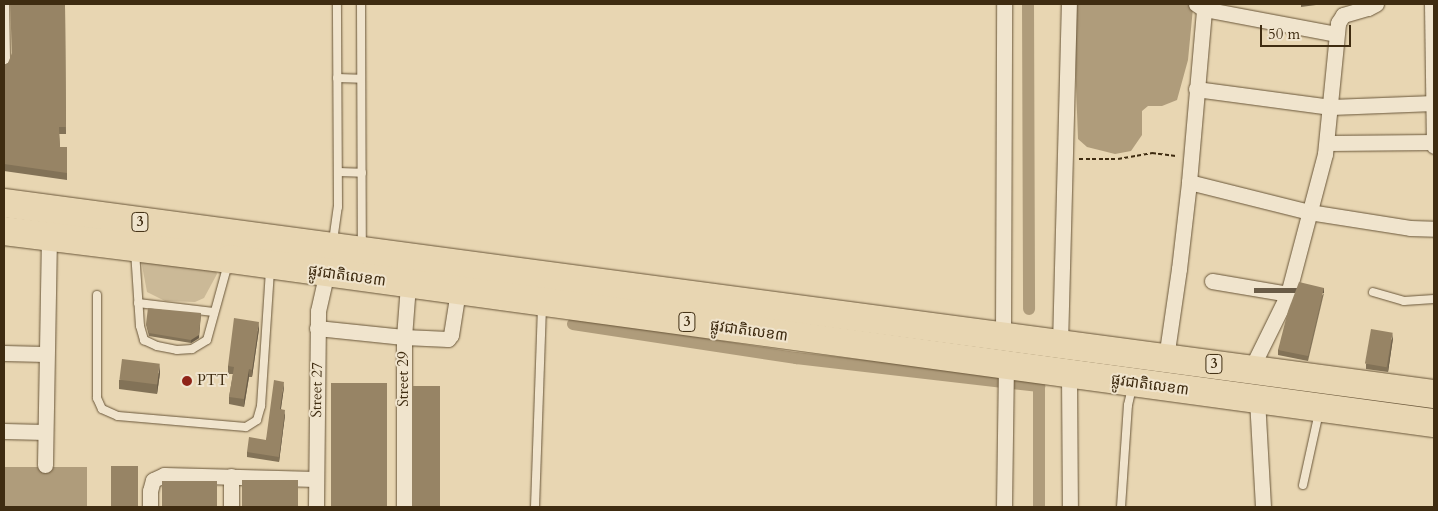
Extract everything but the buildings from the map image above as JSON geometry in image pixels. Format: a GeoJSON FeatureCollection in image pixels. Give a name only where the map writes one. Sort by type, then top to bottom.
{"type":"FeatureCollection","features":[{"type":"Feature","properties":{"kind":"highway","name":"ផ្លូវជាតិលេខ៣"},"geometry":{"type":"LineString","coordinates":[[4,203],[329,261],[1009,337],[1434,394]]}},
{"type":"Feature","properties":{"kind":"highway","name":"ផ្លូវជាតិលេខ៣"},"geometry":{"type":"LineString","coordinates":[[4,231],[270,265],[329,261]]}},
{"type":"Feature","properties":{"kind":"highway","name":"ផ្លូវជាតិលេខ៣"},"geometry":{"type":"LineString","coordinates":[[361,265],[408,285],[1434,423]]}},
{"type":"Feature","properties":{"kind":"street"},"geometry":{"type":"LineString","coordinates":[[1004,4],[1009,337]]}},
{"type":"Feature","properties":{"kind":"street"},"geometry":{"type":"LineString","coordinates":[[1057,343],[1064,158],[1067,134],[1068,4]]}},
{"type":"Feature","properties":{"kind":"street"},"geometry":{"type":"LineString","coordinates":[[1251,369],[1288,294],[1327,143],[1338,23],[1343,15],[1376,4]]}},
{"type":"Feature","properties":{"kind":"street"},"geometry":{"type":"LineString","coordinates":[[1432,4],[1434,146]]}},
{"type":"Feature","properties":{"kind":"street"},"geometry":{"type":"LineString","coordinates":[[1166,358],[1189,182],[1200,7],[1336,34]]}},
{"type":"Feature","properties":{"kind":"street"},"geometry":{"type":"LineString","coordinates":[[1196,89],[1331,107],[1434,103]]}},
{"type":"Feature","properties":{"kind":"street"},"geometry":{"type":"LineString","coordinates":[[1327,143],[1434,142]]}},
{"type":"Feature","properties":{"kind":"street"},"geometry":{"type":"LineString","coordinates":[[1189,182],[1309,212],[1410,228],[1434,229]]}},
{"type":"Feature","properties":{"kind":"street"},"geometry":{"type":"LineString","coordinates":[[45,465],[48,237]]}},
{"type":"Feature","properties":{"kind":"street","name":"Street 27"},"geometry":{"type":"LineString","coordinates":[[316,507],[317,328],[321,292],[329,261]]}},
{"type":"Feature","properties":{"kind":"street"},"geometry":{"type":"LineString","coordinates":[[1212,281],[1288,294]]}},
{"type":"Feature","properties":{"kind":"street"},"geometry":{"type":"LineString","coordinates":[[408,285],[404,337],[448,340],[451,336],[458,292]]}},
{"type":"Feature","properties":{"kind":"street","name":"Street 29"},"geometry":{"type":"LineString","coordinates":[[317,328],[404,337],[404,507]]}},
{"type":"Feature","properties":{"kind":"street"},"geometry":{"type":"LineString","coordinates":[[4,354],[45,354]]}},
{"type":"Feature","properties":{"kind":"street"},"geometry":{"type":"LineString","coordinates":[[1004,507],[1010,366]]}},
{"type":"Feature","properties":{"kind":"street"},"geometry":{"type":"LineString","coordinates":[[1063,373],[1070,507]]}},
{"type":"Feature","properties":{"kind":"street"},"geometry":{"type":"LineString","coordinates":[[1257,399],[1263,507]]}},
{"type":"Feature","properties":{"kind":"street"},"geometry":{"type":"LineString","coordinates":[[4,431],[44,432]]}},
{"type":"Feature","properties":{"kind":"street"},"geometry":{"type":"LineString","coordinates":[[150,507],[150,491],[153,480],[164,475],[316,478]]}},
{"type":"Feature","properties":{"kind":"street"},"geometry":{"type":"LineString","coordinates":[[231,476],[231,507]]}},
{"type":"Feature","properties":{"kind":"lane"},"geometry":{"type":"LineString","coordinates":[[4,66],[6,59],[5,4]]}},
{"type":"Feature","properties":{"kind":"lane"},"geometry":{"type":"LineString","coordinates":[[329,261],[338,207],[337,4]]}},
{"type":"Feature","properties":{"kind":"lane"},"geometry":{"type":"LineString","coordinates":[[361,4],[361,265]]}},
{"type":"Feature","properties":{"kind":"lane"},"geometry":{"type":"LineString","coordinates":[[337,78],[361,78]]}},
{"type":"Feature","properties":{"kind":"lane"},"geometry":{"type":"LineString","coordinates":[[338,172],[362,173]]}},
{"type":"Feature","properties":{"kind":"lane"},"geometry":{"type":"LineString","coordinates":[[135,248],[140,326],[144,340],[157,346],[177,350],[192,348],[207,340],[213,312],[230,259]]}},
{"type":"Feature","properties":{"kind":"lane"},"geometry":{"type":"LineString","coordinates":[[97,295],[97,398],[102,409],[118,416],[246,427],[257,420],[261,406],[270,265]]}},
{"type":"Feature","properties":{"kind":"lane"},"geometry":{"type":"LineString","coordinates":[[1373,292],[1404,301],[1434,299]]}},
{"type":"Feature","properties":{"kind":"lane"},"geometry":{"type":"LineString","coordinates":[[138,303],[213,312]]}},
{"type":"Feature","properties":{"kind":"lane"},"geometry":{"type":"LineString","coordinates":[[535,507],[542,303]]}},
{"type":"Feature","properties":{"kind":"lane"},"geometry":{"type":"LineString","coordinates":[[1121,507],[1128,405],[1134,382]]}},
{"type":"Feature","properties":{"kind":"lane"},"geometry":{"type":"LineString","coordinates":[[1303,485],[1320,408]]}},
{"type":"Feature","properties":{"kind":"path"},"geometry":{"type":"LineString","coordinates":[[1064,158],[1118,159],[1152,153],[1190,158]]}},
{"type":"Feature","properties":{"kind":"shaded area"},"geometry":{"type":"Polygon","coordinates":[[[1073,4],[1190,4],[1193,8],[1188,60],[1177,100],[1162,106],[1148,106],[1142,111],[1142,135],[1131,151],[1115,154],[1087,147],[1078,139],[1073,4]]]}},
{"type":"Feature","properties":{"kind":"shaded area"},"geometry":{"type":"Polygon","coordinates":[[[141,260],[215,269],[217,274],[204,298],[195,302],[165,301],[147,292],[141,260]]]}},
{"type":"Feature","properties":{"kind":"shaded area"},"geometry":{"type":"Polygon","coordinates":[[[4,467],[87,467],[87,507],[4,507],[4,467]]]}},
{"type":"Feature","properties":{"kind":"waterway"},"geometry":{"type":"LineString","coordinates":[[1028,4],[1029,309]]}},
{"type":"Feature","properties":{"kind":"waterway"},"geometry":{"type":"LineString","coordinates":[[573,324],[796,358],[1039,386],[1039,507]]}},
{"type":"Feature","properties":{"kind":"place","name":"PTT"},"geometry":{"type":"Point","coordinates":[187,381]}}]}
